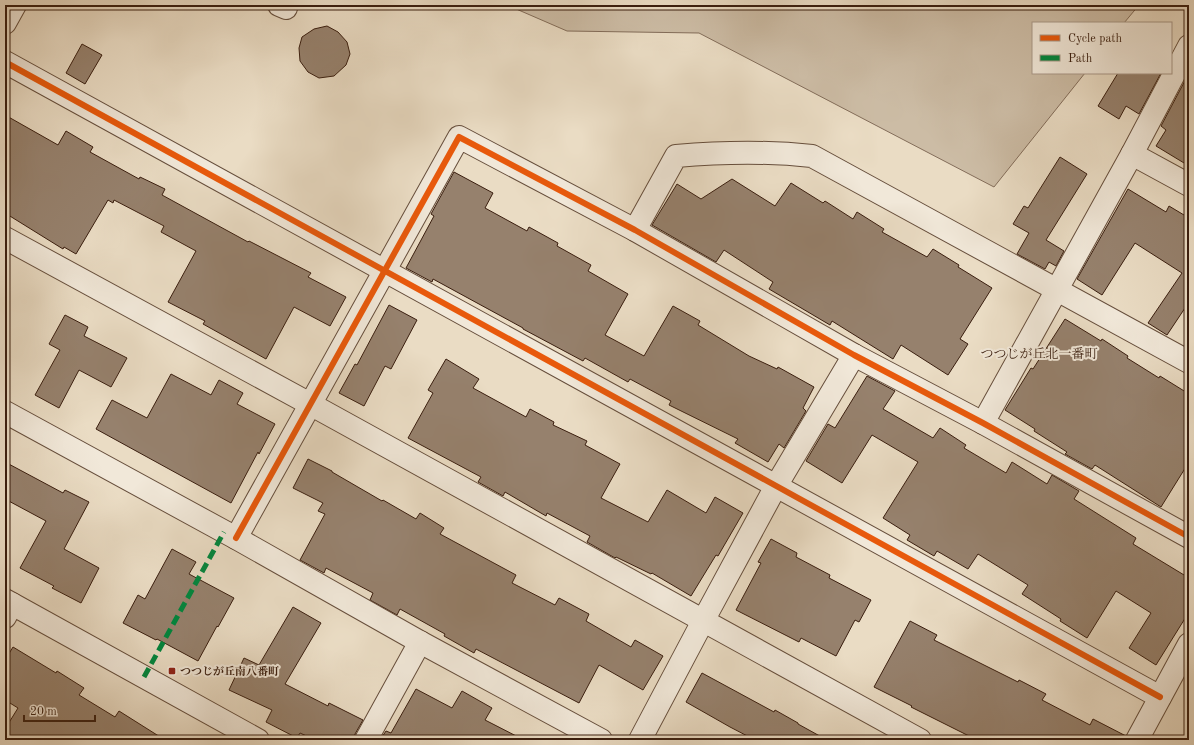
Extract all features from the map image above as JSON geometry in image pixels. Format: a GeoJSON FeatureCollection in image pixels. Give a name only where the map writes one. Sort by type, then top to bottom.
{"type":"FeatureCollection","features":[{"type":"Feature","properties":{"kind":"street"},"geometry":{"type":"LineString","coordinates":[[5,23],[15,5]]}},
{"type":"Feature","properties":{"kind":"street"},"geometry":{"type":"LineString","coordinates":[[983,423],[1132,154],[1189,46]]}},
{"type":"Feature","properties":{"kind":"street"},"geometry":{"type":"LineString","coordinates":[[5,62],[1160,697]]}},
{"type":"Feature","properties":{"kind":"street"},"geometry":{"type":"LineString","coordinates":[[236,538],[459,137],[635,230],[854,355],[983,423],[1189,537]]}},
{"type":"Feature","properties":{"kind":"street"},"geometry":{"type":"LineString","coordinates":[[635,230],[676,156],[729,152],[780,152],[812,156],[1189,362]]}},
{"type":"Feature","properties":{"kind":"street"},"geometry":{"type":"LineString","coordinates":[[1132,154],[1189,185]]}},
{"type":"Feature","properties":{"kind":"street"},"geometry":{"type":"LineString","coordinates":[[5,238],[920,740]]}},
{"type":"Feature","properties":{"kind":"street"},"geometry":{"type":"LineString","coordinates":[[640,740],[776,486],[854,355]]}},
{"type":"Feature","properties":{"kind":"street"},"geometry":{"type":"LineString","coordinates":[[5,412],[236,538],[420,642],[601,740]]}},
{"type":"Feature","properties":{"kind":"street"},"geometry":{"type":"LineString","coordinates":[[7,607],[258,740]]}},
{"type":"Feature","properties":{"kind":"street"},"geometry":{"type":"LineString","coordinates":[[366,740],[420,642]]}},
{"type":"Feature","properties":{"kind":"street"},"geometry":{"type":"LineString","coordinates":[[1137,740],[1189,644]]}},
{"type":"Feature","properties":{"kind":"shaded area"},"geometry":{"type":"Polygon","coordinates":[[[507,5],[1139,5],[1125,22],[1032,22],[1032,74],[1084,74],[994,187],[699,33],[567,31],[507,5]]]}},
{"type":"Feature","properties":{"kind":"building"},"geometry":{"type":"Polygon","coordinates":[[[327,26],[338,32],[347,42],[350,54],[346,65],[334,76],[319,78],[308,72],[300,61],[299,48],[302,37],[314,29],[327,26]]]}},
{"type":"Feature","properties":{"kind":"building"},"geometry":{"type":"Polygon","coordinates":[[[82,44],[102,55],[85,84],[66,73],[82,44]]]}},
{"type":"Feature","properties":{"kind":"building"},"geometry":{"type":"Polygon","coordinates":[[[1189,73],[1189,166],[1156,146],[1166,130],[1161,126],[1189,73]]]}},
{"type":"Feature","properties":{"kind":"building"},"geometry":{"type":"Polygon","coordinates":[[[1117,74],[1160,74],[1139,114],[1126,106],[1119,119],[1098,106],[1117,74]]]}},
{"type":"Feature","properties":{"kind":"building"},"geometry":{"type":"Polygon","coordinates":[[[5,115],[58,145],[66,131],[93,147],[90,152],[139,179],[140,177],[165,189],[162,195],[248,242],[249,241],[311,273],[308,277],[346,297],[330,326],[294,307],[266,359],[203,324],[205,321],[168,302],[196,251],[161,232],[164,226],[114,200],[113,203],[108,200],[76,254],[64,247],[63,249],[5,213],[5,115]]]}},
{"type":"Feature","properties":{"kind":"building"},"geometry":{"type":"Polygon","coordinates":[[[1060,157],[1087,174],[1046,240],[1064,251],[1056,266],[1049,262],[1045,269],[1017,254],[1029,233],[1013,224],[1024,206],[1028,208],[1060,157]]]}},
{"type":"Feature","properties":{"kind":"building"},"geometry":{"type":"Polygon","coordinates":[[[454,172],[493,193],[485,208],[527,231],[529,227],[558,243],[557,246],[591,265],[588,271],[628,294],[605,335],[644,356],[673,306],[700,321],[698,325],[749,356],[777,369],[778,367],[814,387],[803,408],[806,411],[784,448],[779,444],[768,462],[735,443],[738,439],[669,405],[671,401],[630,379],[628,382],[585,358],[583,361],[433,279],[432,282],[406,268],[434,216],[431,214],[454,172]]]}},
{"type":"Feature","properties":{"kind":"building"},"geometry":{"type":"Polygon","coordinates":[[[732,179],[775,206],[791,183],[823,203],[825,201],[853,219],[857,212],[884,229],[882,232],[927,257],[933,249],[959,265],[958,267],[992,288],[960,339],[968,344],[948,375],[901,345],[893,359],[832,321],[830,325],[769,289],[773,282],[724,250],[716,262],[652,225],[677,184],[701,199],[732,179]]]}},
{"type":"Feature","properties":{"kind":"building"},"geometry":{"type":"Polygon","coordinates":[[[1128,189],[1166,212],[1169,206],[1189,218],[1189,302],[1167,335],[1148,323],[1182,273],[1135,243],[1102,295],[1077,279],[1128,189]]]}},
{"type":"Feature","properties":{"kind":"building"},"geometry":{"type":"Polygon","coordinates":[[[389,305],[417,320],[391,369],[385,366],[364,406],[339,393],[355,364],[357,365],[389,305]]]}},
{"type":"Feature","properties":{"kind":"building"},"geometry":{"type":"Polygon","coordinates":[[[65,315],[88,327],[84,336],[127,358],[111,387],[79,370],[59,408],[35,395],[60,350],[49,344],[65,315]]]}},
{"type":"Feature","properties":{"kind":"building"},"geometry":{"type":"Polygon","coordinates":[[[1065,319],[1101,341],[1102,339],[1128,356],[1127,358],[1159,378],[1160,376],[1189,394],[1189,462],[1161,507],[1095,465],[1092,469],[1065,454],[1067,452],[1005,410],[1031,368],[1033,369],[1065,319]]]}},
{"type":"Feature","properties":{"kind":"building"},"geometry":{"type":"Polygon","coordinates":[[[446,359],[479,379],[473,388],[526,417],[530,409],[554,422],[553,425],[587,441],[585,445],[620,464],[601,498],[648,522],[667,490],[706,513],[715,497],[743,513],[718,556],[716,555],[691,596],[652,573],[651,574],[616,557],[615,558],[587,542],[590,536],[547,513],[546,516],[505,492],[503,496],[478,482],[481,477],[408,438],[433,393],[428,390],[446,359]]]}},
{"type":"Feature","properties":{"kind":"building"},"geometry":{"type":"Polygon","coordinates":[[[171,374],[211,395],[219,380],[243,393],[237,404],[275,424],[259,454],[258,452],[231,503],[96,429],[112,400],[147,418],[171,374]]]}},
{"type":"Feature","properties":{"kind":"building"},"geometry":{"type":"Polygon","coordinates":[[[867,376],[895,391],[883,409],[933,438],[940,428],[966,445],[964,448],[1006,473],[1012,462],[1047,484],[1052,475],[1079,491],[1074,499],[1136,538],[1133,544],[1189,578],[1189,612],[1156,665],[1129,648],[1151,613],[1116,591],[1087,638],[1022,594],[1028,585],[978,554],[968,569],[937,551],[934,556],[907,540],[910,535],[883,518],[918,462],[872,435],[842,483],[806,461],[828,424],[835,428],[867,376]]]}},
{"type":"Feature","properties":{"kind":"building"},"geometry":{"type":"Polygon","coordinates":[[[308,459],[416,519],[420,513],[444,528],[440,534],[516,575],[512,583],[555,605],[559,598],[589,614],[586,621],[631,647],[635,640],[663,656],[643,690],[599,665],[579,703],[476,649],[474,653],[444,636],[445,634],[400,609],[397,615],[370,600],[373,593],[326,568],[324,573],[300,560],[325,514],[318,511],[323,503],[293,488],[308,459]]]}},
{"type":"Feature","properties":{"kind":"building"},"geometry":{"type":"Polygon","coordinates":[[[5,462],[63,493],[65,490],[89,502],[64,549],[99,568],[81,603],[52,588],[54,586],[20,568],[46,521],[5,499],[5,462]]]}},
{"type":"Feature","properties":{"kind":"building"},"geometry":{"type":"Polygon","coordinates":[[[771,539],[797,553],[796,557],[830,575],[829,578],[871,600],[859,622],[855,620],[836,656],[801,638],[799,642],[736,610],[761,563],[758,562],[771,539]]]}},
{"type":"Feature","properties":{"kind":"building"},"geometry":{"type":"Polygon","coordinates":[[[172,549],[196,562],[189,574],[234,598],[198,661],[123,623],[138,595],[145,599],[172,549]]]}},
{"type":"Feature","properties":{"kind":"building"},"geometry":{"type":"Polygon","coordinates":[[[293,607],[321,623],[285,684],[328,706],[329,703],[363,720],[355,734],[354,740],[315,740],[300,733],[297,738],[266,722],[272,710],[229,690],[244,658],[259,665],[293,607]]]}},
{"type":"Feature","properties":{"kind":"building"},"geometry":{"type":"Polygon","coordinates":[[[910,621],[937,635],[934,640],[1018,682],[1019,680],[1046,694],[1042,700],[1090,725],[1093,719],[1126,736],[1125,740],[977,740],[874,687],[910,621]]]}},
{"type":"Feature","properties":{"kind":"building"},"geometry":{"type":"Polygon","coordinates":[[[13,647],[56,673],[57,671],[84,688],[79,695],[115,717],[119,711],[165,740],[5,740],[5,729],[18,708],[5,700],[5,660],[13,647]]]}},
{"type":"Feature","properties":{"kind":"building"},"geometry":{"type":"Polygon","coordinates":[[[702,673],[774,712],[775,710],[827,740],[755,740],[730,727],[686,702],[702,673]]]}},
{"type":"Feature","properties":{"kind":"building"},"geometry":{"type":"Polygon","coordinates":[[[416,689],[452,708],[462,691],[492,708],[485,720],[524,740],[380,740],[386,731],[391,733],[416,689]]]}},
{"type":"Feature","properties":{"kind":"marked path"},"geometry":{"type":"LineString","coordinates":[[144,677],[224,532]]}},
{"type":"Feature","properties":{"kind":"cycle path"},"geometry":{"type":"LineString","coordinates":[[5,62],[1160,697]]}},
{"type":"Feature","properties":{"kind":"cycle path"},"geometry":{"type":"LineString","coordinates":[[236,538],[459,137],[635,230],[854,355],[983,423],[1189,537]]}},
{"type":"Feature","properties":{"kind":"place","name":"つつじが丘南八番町"},"geometry":{"type":"Point","coordinates":[172,671]}},
{"type":"Feature","properties":{"kind":"district","name":"つつじが丘北一番町"},"geometry":{"type":"Point","coordinates":[1039,353]}}]}
